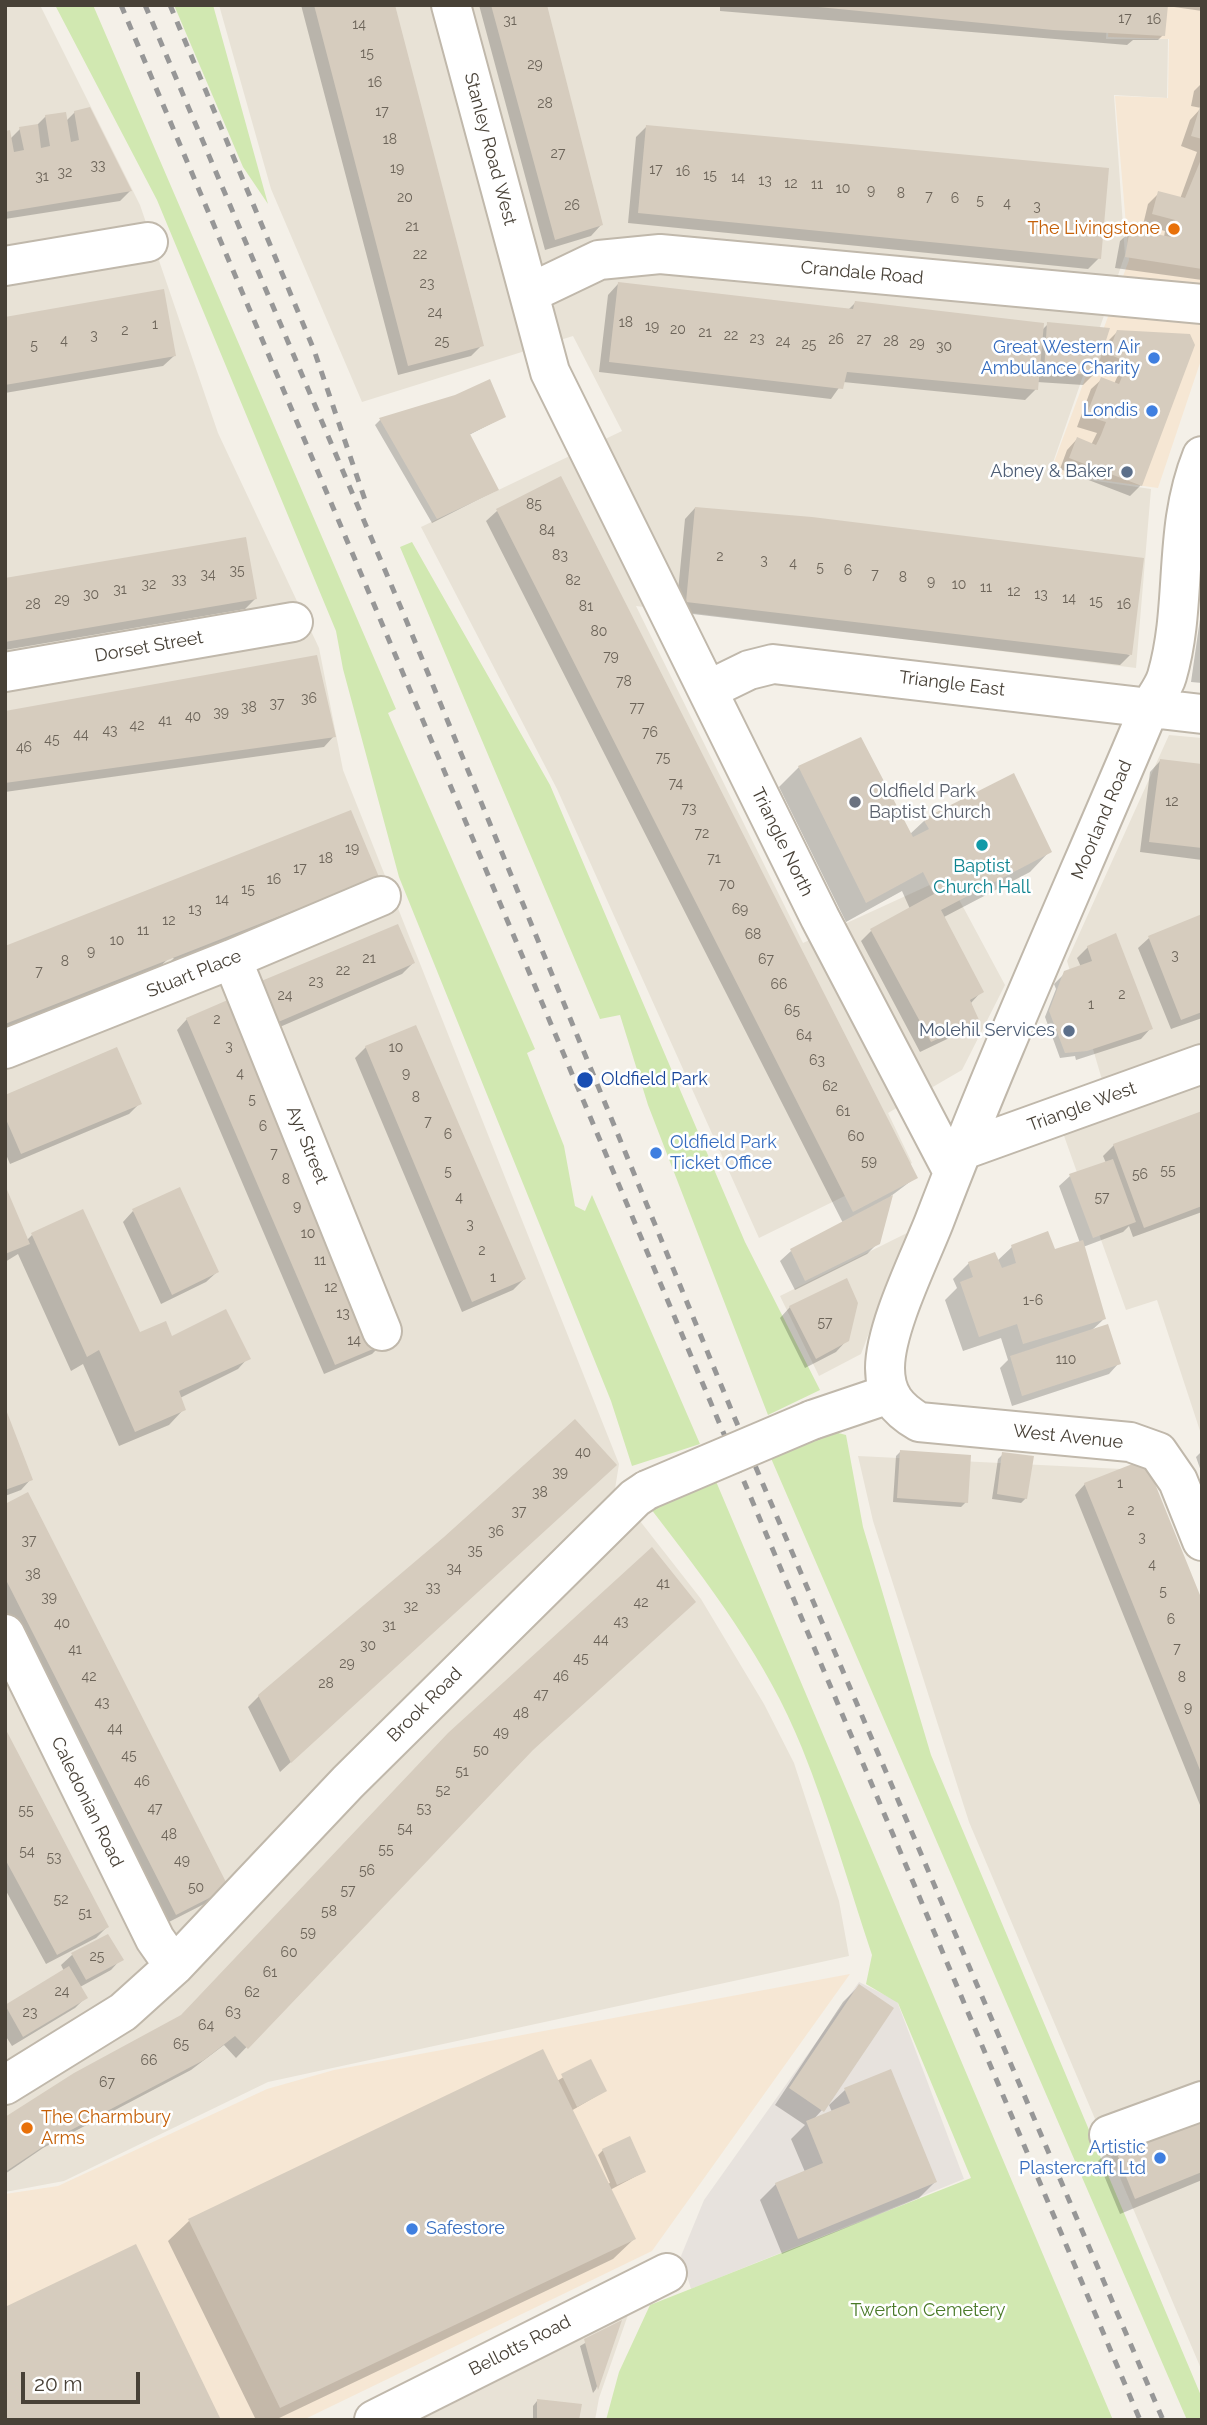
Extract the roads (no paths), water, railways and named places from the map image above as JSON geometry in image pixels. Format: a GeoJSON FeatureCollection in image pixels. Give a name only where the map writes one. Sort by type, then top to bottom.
{"type":"FeatureCollection","features":[{"type":"Feature","properties":{"kind":"street","name":"Stanley Road West"},"geometry":{"type":"LineString","coordinates":[[451,5],[530,293]]}},
{"type":"Feature","properties":{"kind":"street"},"geometry":{"type":"LineString","coordinates":[[5,266],[148,242]]}},
{"type":"Feature","properties":{"kind":"street","name":"Crandale Road"},"geometry":{"type":"LineString","coordinates":[[530,293],[599,260],[660,254],[1202,304]]}},
{"type":"Feature","properties":{"kind":"street","name":"Triangle North"},"geometry":{"type":"LineString","coordinates":[[530,293],[550,372],[820,918],[958,1161]]}},
{"type":"Feature","properties":{"kind":"street","name":"Moorland Road"},"geometry":{"type":"LineString","coordinates":[[958,1161],[1149,709],[1167,678],[1171,660],[1185,505],[1202,456]]}},
{"type":"Feature","properties":{"kind":"street","name":"Dorset Street"},"geometry":{"type":"LineString","coordinates":[[5,672],[293,622]]}},
{"type":"Feature","properties":{"kind":"street","name":"Triangle East"},"geometry":{"type":"LineString","coordinates":[[708,690],[749,670],[773,664],[1202,714]]}},
{"type":"Feature","properties":{"kind":"street","name":"Stuart Place"},"geometry":{"type":"LineString","coordinates":[[5,1049],[232,959],[381,896]]}},
{"type":"Feature","properties":{"kind":"street","name":"Ayr Street"},"geometry":{"type":"LineString","coordinates":[[232,959],[382,1331]]}},
{"type":"Feature","properties":{"kind":"street","name":"Triangle West"},"geometry":{"type":"LineString","coordinates":[[958,1161],[1202,1064]]}},
{"type":"Feature","properties":{"kind":"street"},"geometry":{"type":"LineString","coordinates":[[889,1394],[885,1366],[896,1322],[958,1161]]}},
{"type":"Feature","properties":{"kind":"street","name":"Brook Road"},"geometry":{"type":"LineString","coordinates":[[5,2085],[122,2012],[174,1966],[348,1782],[635,1497],[812,1420],[889,1394]]}},
{"type":"Feature","properties":{"kind":"street","name":"West Avenue"},"geometry":{"type":"LineString","coordinates":[[889,1394],[901,1411],[919,1422],[1130,1442],[1158,1452],[1178,1481],[1202,1541]]}},
{"type":"Feature","properties":{"kind":"street","name":"Caledonian Road"},"geometry":{"type":"LineString","coordinates":[[5,1634],[155,1939],[174,1966]]}},
{"type":"Feature","properties":{"kind":"street"},"geometry":{"type":"LineString","coordinates":[[1109,2134],[1202,2101]]}},
{"type":"Feature","properties":{"kind":"street","name":"Bellotts Road"},"geometry":{"type":"LineString","coordinates":[[374,2420],[667,2273]]}},
{"type":"Feature","properties":{"kind":"railway"},"geometry":{"type":"LineString","coordinates":[[121,5],[1140,2420]]}},
{"type":"Feature","properties":{"kind":"railway"},"geometry":{"type":"LineString","coordinates":[[145,5],[404,615],[733,1414],[1163,2420]]}},
{"type":"Feature","properties":{"kind":"railway"},"geometry":{"type":"LineString","coordinates":[[170,5],[314,350],[365,500]]}},
{"type":"Feature","properties":{"kind":"place","name":"The Livingstone"},"geometry":{"type":"Point","coordinates":[1174,229]}},
{"type":"Feature","properties":{"kind":"place","name":"Great Western Air Ambulance Charity"},"geometry":{"type":"Point","coordinates":[1154,358]}},
{"type":"Feature","properties":{"kind":"place","name":"Londis"},"geometry":{"type":"Point","coordinates":[1152,411]}},
{"type":"Feature","properties":{"kind":"place","name":"Abney & Baker"},"geometry":{"type":"Point","coordinates":[1127,472]}},
{"type":"Feature","properties":{"kind":"place","name":"Oldfield Park Baptist Church"},"geometry":{"type":"Point","coordinates":[855,802]}},
{"type":"Feature","properties":{"kind":"place","name":"Baptist Church Hall"},"geometry":{"type":"Point","coordinates":[982,845]}},
{"type":"Feature","properties":{"kind":"place","name":"Molehil Services"},"geometry":{"type":"Point","coordinates":[1069,1031]}},
{"type":"Feature","properties":{"kind":"place","name":"Oldfield Park"},"geometry":{"type":"Point","coordinates":[585,1080]}},
{"type":"Feature","properties":{"kind":"place","name":"Oldfield Park Ticket Office"},"geometry":{"type":"Point","coordinates":[656,1153]}},
{"type":"Feature","properties":{"kind":"place","name":"The Charmbury Arms"},"geometry":{"type":"Point","coordinates":[27,2128]}},
{"type":"Feature","properties":{"kind":"place","name":"Artistic Plastercraft Ltd"},"geometry":{"type":"Point","coordinates":[1160,2158]}},
{"type":"Feature","properties":{"kind":"place","name":"Safestore"},"geometry":{"type":"Point","coordinates":[412,2229]}},
{"type":"Feature","properties":{"kind":"park label","name":"Twerton Cemetery"},"geometry":{"type":"Point","coordinates":[928,2311]}}]}
